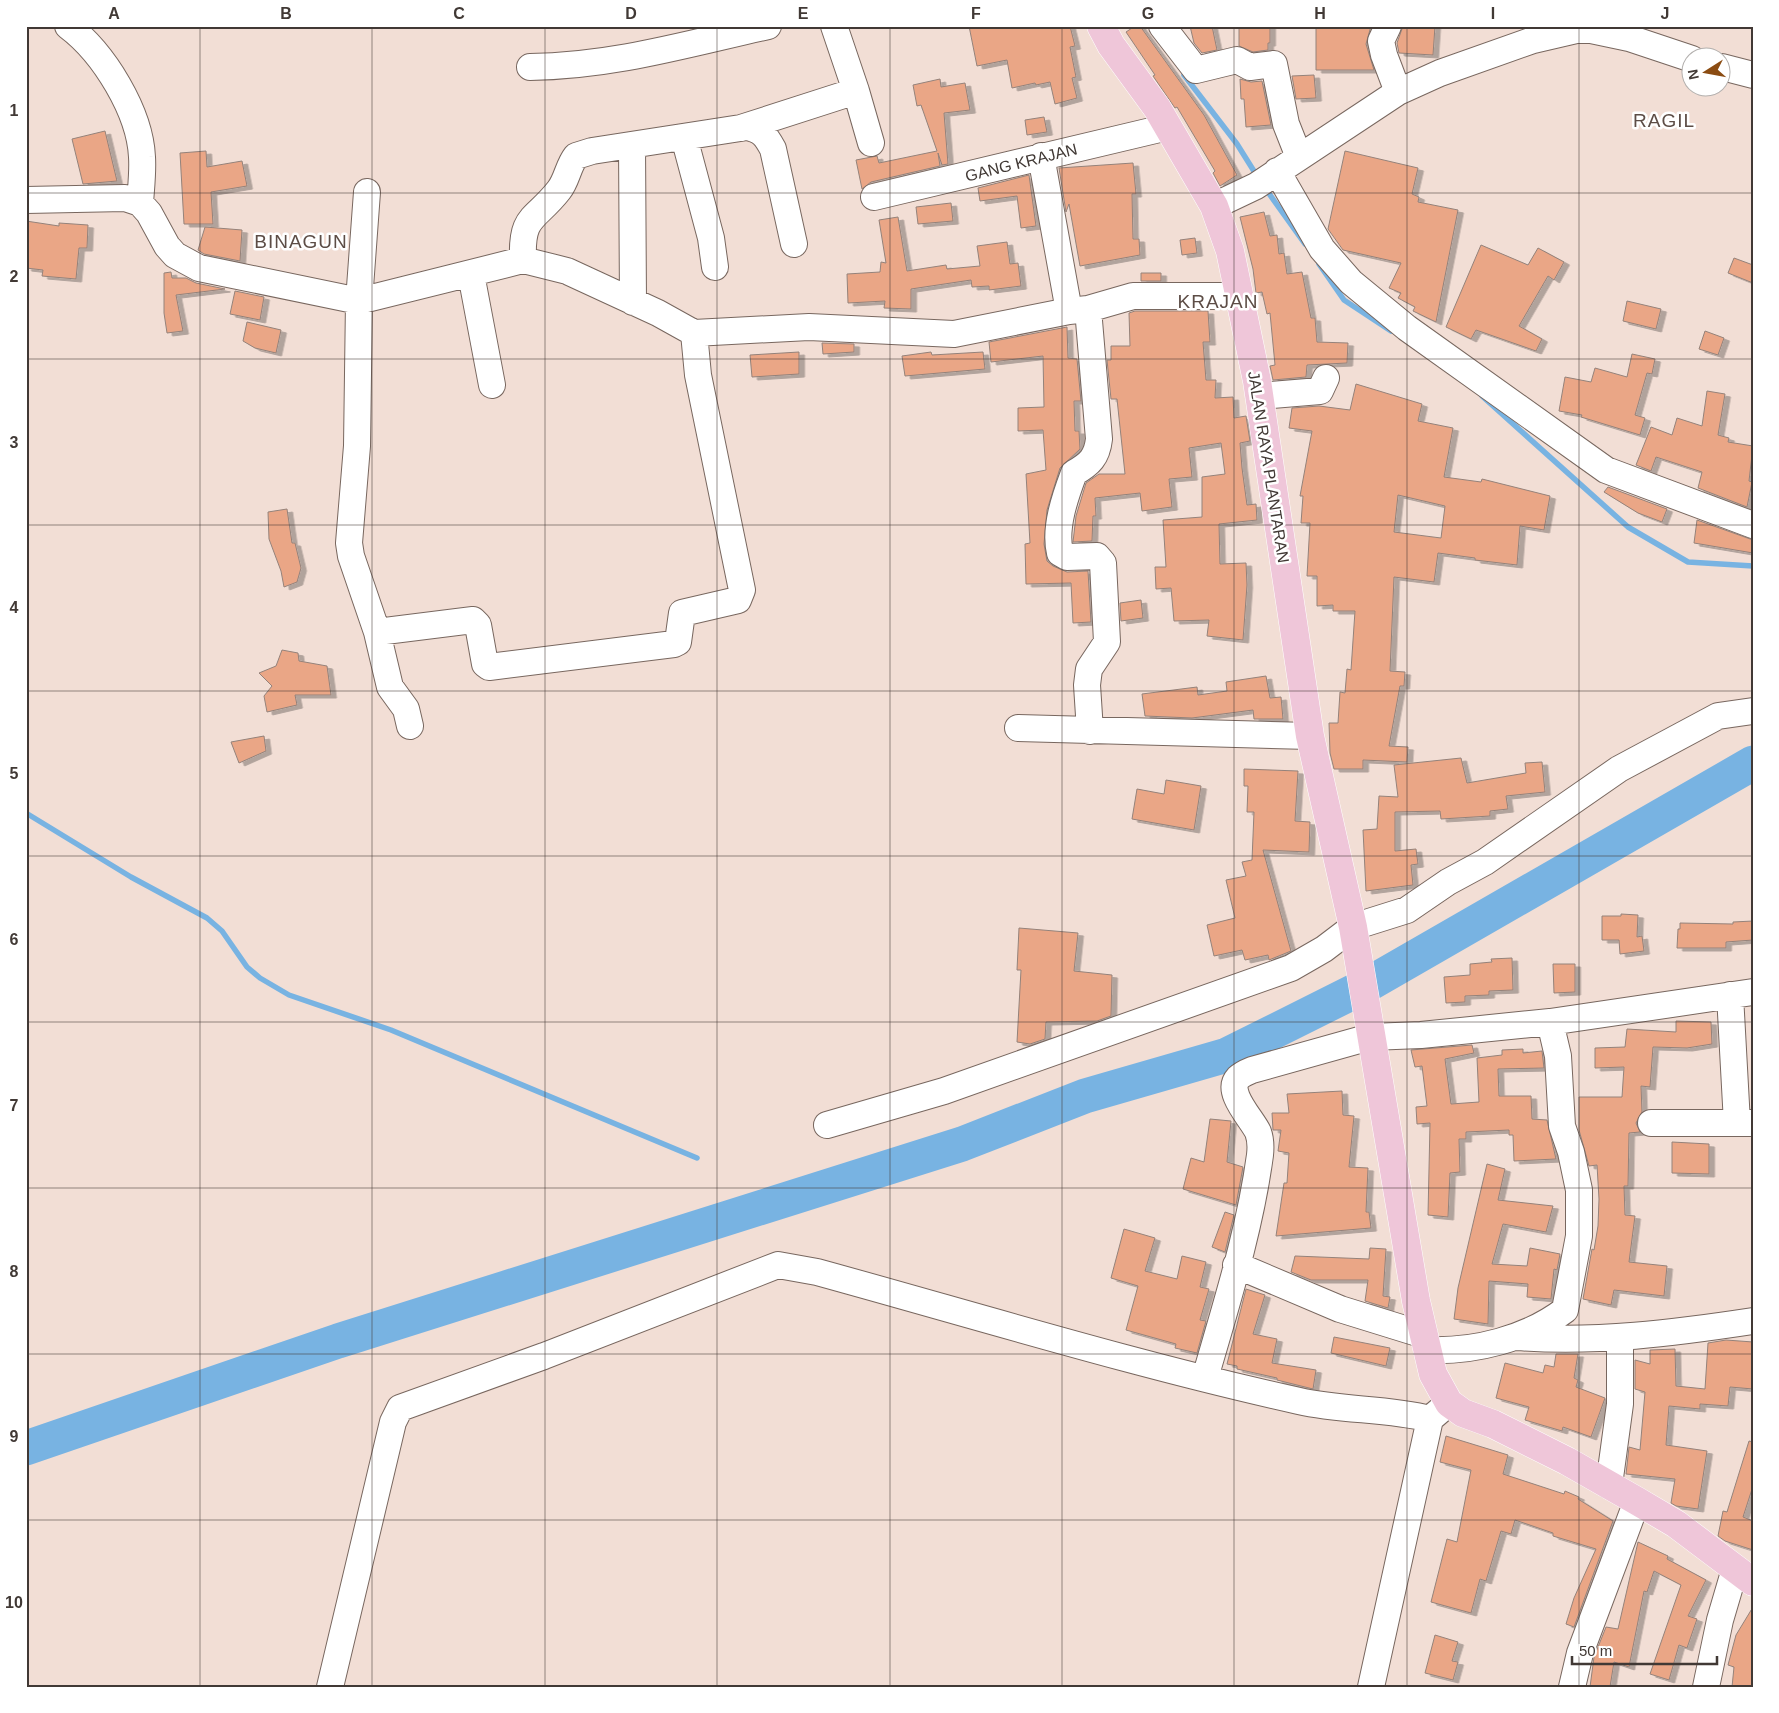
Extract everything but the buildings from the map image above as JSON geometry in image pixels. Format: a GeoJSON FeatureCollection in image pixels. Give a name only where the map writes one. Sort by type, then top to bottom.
{"type":"FeatureCollection","features":[{"type":"Feature","properties":{"kind":"main road","name":"JALAN RAYA PLANTARAN"},"geometry":{"type":"LineString","coordinates":[[1101,26],[1168,127],[1214,206],[1230,251],[1260,396],[1310,736],[1354,932],[1416,1301],[1433,1374],[1439,1411]]}},
{"type":"Feature","properties":{"kind":"main road"},"geometry":{"type":"LineString","coordinates":[[1439,1411],[1464,1413],[1493,1424],[1567,1461],[1676,1524],[1744,1575]]}},
{"type":"Feature","properties":{"kind":"street"},"geometry":{"type":"LineString","coordinates":[[68,26],[81,36],[102,61],[127,101],[140,140],[142,157],[140,204]]}},
{"type":"Feature","properties":{"kind":"street"},"geometry":{"type":"LineString","coordinates":[[530,67],[571,66],[632,58],[768,26]]}},
{"type":"Feature","properties":{"kind":"street"},"geometry":{"type":"LineString","coordinates":[[834,26],[871,143]]}},
{"type":"Feature","properties":{"kind":"street"},"geometry":{"type":"LineString","coordinates":[[1162,26],[1196,70],[1237,60],[1250,67],[1274,64],[1286,124],[1299,157]]}},
{"type":"Feature","properties":{"kind":"street"},"geometry":{"type":"LineString","coordinates":[[1388,26],[1381,41],[1384,55],[1398,92]]}},
{"type":"Feature","properties":{"kind":"street"},"geometry":{"type":"LineString","coordinates":[[1214,206],[1268,178],[1398,92],[1440,73],[1533,40],[1576,30],[1591,30],[1629,38],[1682,56]]}},
{"type":"Feature","properties":{"kind":"street"},"geometry":{"type":"LineString","coordinates":[[1732,70],[1753,75]]}},
{"type":"Feature","properties":{"kind":"street"},"geometry":{"type":"LineString","coordinates":[[523,260],[524,230],[530,218],[557,192],[567,178],[576,156],[741,128],[856,91]]}},
{"type":"Feature","properties":{"kind":"street","name":"GANG KRAJAN"},"geometry":{"type":"LineString","coordinates":[[874,198],[1041,156],[1168,127]]}},
{"type":"Feature","properties":{"kind":"street"},"geometry":{"type":"LineString","coordinates":[[741,128],[760,130],[766,136],[773,149],[794,244]]}},
{"type":"Feature","properties":{"kind":"street"},"geometry":{"type":"LineString","coordinates":[[684,137],[711,238],[716,267]]}},
{"type":"Feature","properties":{"kind":"street"},"geometry":{"type":"LineString","coordinates":[[632,145],[633,302]]}},
{"type":"Feature","properties":{"kind":"street"},"geometry":{"type":"LineString","coordinates":[[1041,156],[1079,310],[1099,439],[1097,453],[1088,466],[1074,473],[1067,493],[1058,542],[1060,553],[1067,557],[1097,556],[1103,564],[1107,642],[1088,669],[1087,685],[1090,731]]}},
{"type":"Feature","properties":{"kind":"street"},"geometry":{"type":"LineString","coordinates":[[1268,178],[1322,249],[1351,282],[1407,328],[1606,470],[1753,525]]}},
{"type":"Feature","properties":{"kind":"street"},"geometry":{"type":"LineString","coordinates":[[367,192],[360,301],[357,446],[349,544],[351,556],[376,632],[390,687],[406,709],[410,726]]}},
{"type":"Feature","properties":{"kind":"street"},"geometry":{"type":"LineString","coordinates":[[26,200],[125,198],[140,204],[149,212],[167,246],[186,263],[200,268],[360,301],[523,260],[567,271],[694,333],[809,327],[954,334],[1079,310],[1133,296],[1239,296]]}},
{"type":"Feature","properties":{"kind":"street"},"geometry":{"type":"LineString","coordinates":[[471,274],[492,385]]}},
{"type":"Feature","properties":{"kind":"street"},"geometry":{"type":"LineString","coordinates":[[376,632],[473,620],[478,625],[485,664],[488,667],[674,644],[678,642],[682,614],[738,600],[742,590],[698,375],[694,333]]}},
{"type":"Feature","properties":{"kind":"street"},"geometry":{"type":"LineString","coordinates":[[1260,396],[1320,391],[1326,378]]}},
{"type":"Feature","properties":{"kind":"street"},"geometry":{"type":"LineString","coordinates":[[827,1125],[944,1091],[1291,968],[1354,932],[1407,910],[1448,882],[1485,862],[1619,768],[1718,716],[1753,711]]}},
{"type":"Feature","properties":{"kind":"street"},"geometry":{"type":"LineString","coordinates":[[1018,728],[1310,736]]}},
{"type":"Feature","properties":{"kind":"street"},"geometry":{"type":"LineString","coordinates":[[1205,1378],[1236,1265],[1257,1177],[1261,1145],[1257,1131],[1237,1096],[1235,1086],[1238,1078],[1252,1070],[1369,1030],[1421,1035],[1550,1022],[1741,994],[1745,1123],[1651,1123]]}},
{"type":"Feature","properties":{"kind":"street"},"geometry":{"type":"LineString","coordinates":[[1236,1265],[1340,1309],[1426,1342],[1456,1351],[1512,1337],[1552,1320],[1564,1310],[1579,1236],[1579,1190],[1571,1152],[1562,1126],[1558,1056],[1550,1022]]}},
{"type":"Feature","properties":{"kind":"street"},"geometry":{"type":"LineString","coordinates":[[330,1687],[380,1484],[393,1422],[400,1408],[544,1356],[766,1268],[778,1265],[789,1265],[817,1272],[1205,1378],[1322,1406],[1395,1411],[1439,1411],[1370,1687]]}},
{"type":"Feature","properties":{"kind":"street"},"geometry":{"type":"LineString","coordinates":[[1512,1337],[1560,1340],[1620,1338],[1753,1321]]}},
{"type":"Feature","properties":{"kind":"street"},"geometry":{"type":"LineString","coordinates":[[1609,1484],[1620,1404],[1620,1338]]}},
{"type":"Feature","properties":{"kind":"street"},"geometry":{"type":"LineString","coordinates":[[1572,1687],[1580,1653],[1637,1501]]}},
{"type":"Feature","properties":{"kind":"street"},"geometry":{"type":"LineString","coordinates":[[1706,1687],[1720,1620],[1744,1575]]}},
{"type":"Feature","properties":{"kind":"waterway"},"geometry":{"type":"LineString","coordinates":[[1184,75],[1237,144],[1257,176]]}},
{"type":"Feature","properties":{"kind":"waterway"},"geometry":{"type":"LineString","coordinates":[[1265,188],[1305,244]]}},
{"type":"Feature","properties":{"kind":"waterway"},"geometry":{"type":"LineString","coordinates":[[1319,264],[1344,300],[1391,331]]}},
{"type":"Feature","properties":{"kind":"waterway"},"geometry":{"type":"LineString","coordinates":[[1482,396],[1628,527],[1688,562],[1753,566]]}},
{"type":"Feature","properties":{"kind":"waterway"},"geometry":{"type":"LineString","coordinates":[[26,1448],[338,1341],[962,1144],[1085,1096],[1227,1055],[1367,985],[1753,763]]}},
{"type":"Feature","properties":{"kind":"waterway"},"geometry":{"type":"LineString","coordinates":[[26,813],[131,877],[207,918],[222,931],[247,967],[260,978],[289,995],[391,1030],[697,1158]]}},
{"type":"Feature","properties":{"kind":"district","name":"RAGIL"},"geometry":{"type":"Point","coordinates":[1664,120]}},
{"type":"Feature","properties":{"kind":"district","name":"BINAGUN"},"geometry":{"type":"Point","coordinates":[301,241]}},
{"type":"Feature","properties":{"kind":"district","name":"KRAJAN"},"geometry":{"type":"Point","coordinates":[1218,301]}}]}
